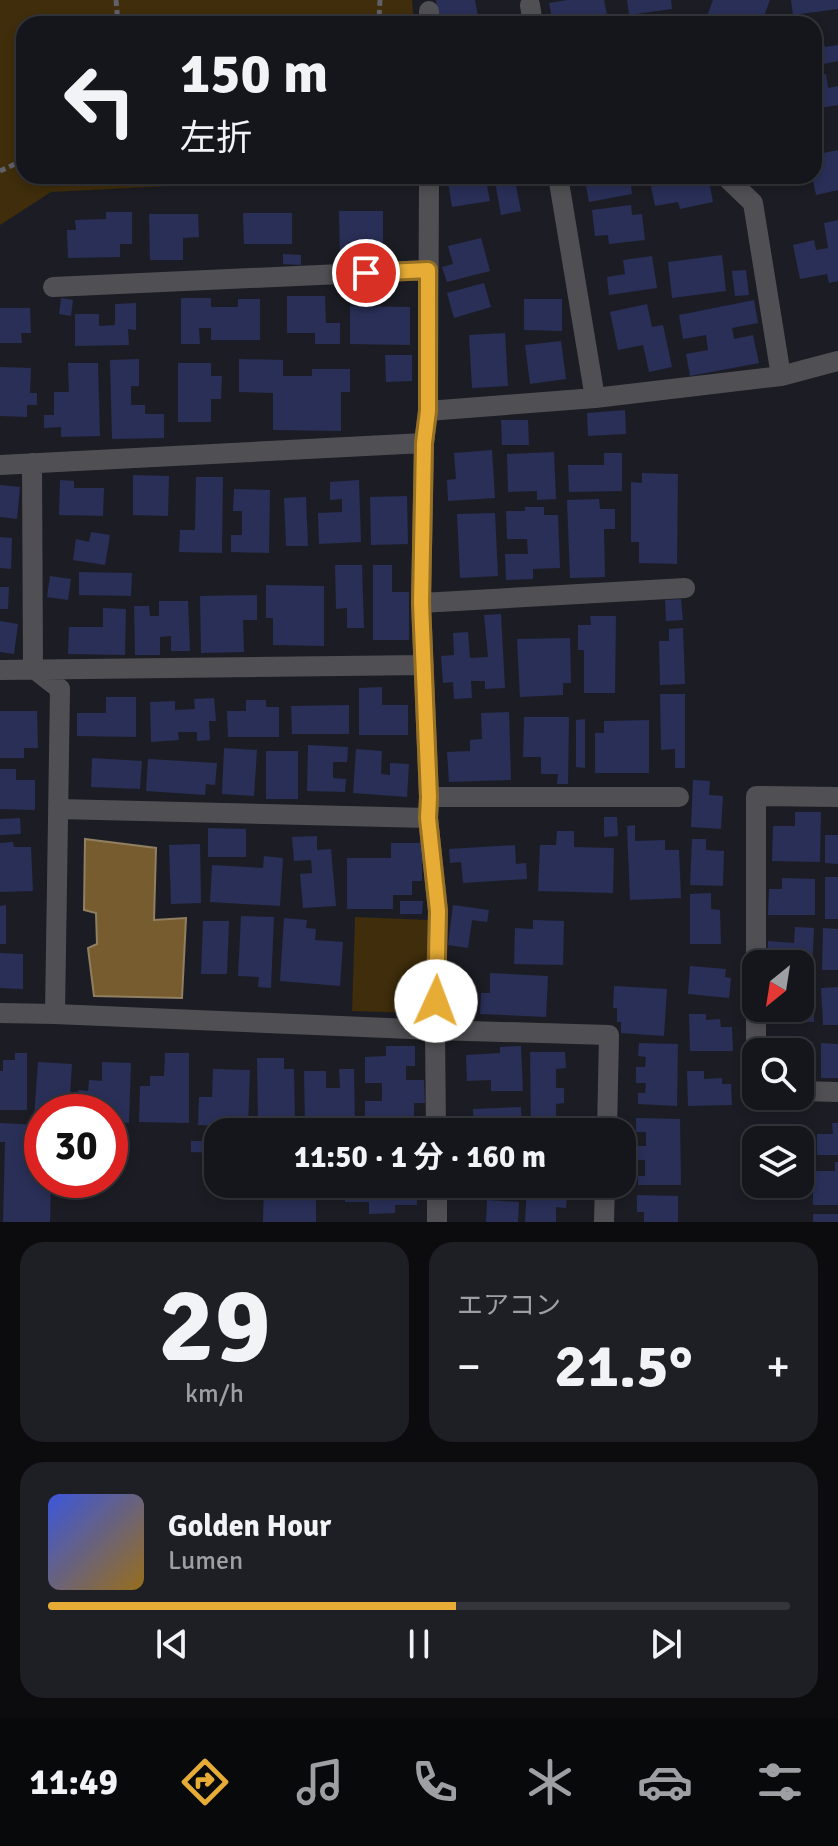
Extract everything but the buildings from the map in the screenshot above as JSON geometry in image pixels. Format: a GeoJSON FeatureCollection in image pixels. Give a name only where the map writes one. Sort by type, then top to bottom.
{"type":"FeatureCollection","features":[{"type":"Feature","properties":{"kind":"street"},"geometry":{"type":"LineString","coordinates":[[429,184],[428,411],[424,443],[421,603],[428,818],[438,911],[436,1118]]}},
{"type":"Feature","properties":{"kind":"street"},"geometry":{"type":"LineString","coordinates":[[559,184],[595,398]]}},
{"type":"Feature","properties":{"kind":"street"},"geometry":{"type":"LineString","coordinates":[[733,184],[753,203],[781,376]]}},
{"type":"Feature","properties":{"kind":"street"},"geometry":{"type":"LineString","coordinates":[[53,287],[428,270]]}},
{"type":"Feature","properties":{"kind":"street"},"geometry":{"type":"LineString","coordinates":[[428,411],[595,398],[781,376],[838,361]]}},
{"type":"Feature","properties":{"kind":"street"},"geometry":{"type":"LineString","coordinates":[[0,465],[424,443]]}},
{"type":"Feature","properties":{"kind":"street"},"geometry":{"type":"LineString","coordinates":[[32,463],[33,668]]}},
{"type":"Feature","properties":{"kind":"street"},"geometry":{"type":"LineString","coordinates":[[421,603],[685,588]]}},
{"type":"Feature","properties":{"kind":"street"},"geometry":{"type":"LineString","coordinates":[[0,670],[424,665]]}},
{"type":"Feature","properties":{"kind":"street"},"geometry":{"type":"LineString","coordinates":[[33,668],[60,689],[55,1014]]}},
{"type":"Feature","properties":{"kind":"street"},"geometry":{"type":"LineString","coordinates":[[756,950],[756,796],[838,797]]}},
{"type":"Feature","properties":{"kind":"street"},"geometry":{"type":"LineString","coordinates":[[429,797],[679,797]]}},
{"type":"Feature","properties":{"kind":"street"},"geometry":{"type":"LineString","coordinates":[[58,809],[428,818]]}},
{"type":"Feature","properties":{"kind":"street"},"geometry":{"type":"LineString","coordinates":[[0,1013],[609,1035],[607,1118]]}},
{"type":"Feature","properties":{"kind":"street"},"geometry":{"type":"LineString","coordinates":[[814,1091],[838,1092]]}},
{"type":"Feature","properties":{"kind":"street"},"geometry":{"type":"LineString","coordinates":[[437,1198],[437,1222]]}},
{"type":"Feature","properties":{"kind":"street"},"geometry":{"type":"LineString","coordinates":[[604,1222],[605,1198]]}},
{"type":"Feature","properties":{"kind":"shaded area"},"geometry":{"type":"Polygon","coordinates":[[[0,0],[412,0],[413,16],[16,16],[16,184],[209,184],[51,192],[0,225],[0,0]]]}},
{"type":"Feature","properties":{"kind":"shaded area"},"geometry":{"type":"Polygon","coordinates":[[[85,839],[156,848],[154,920],[186,918],[182,998],[94,996],[88,948],[97,944],[96,913],[84,910],[85,839]]]}},
{"type":"Feature","properties":{"kind":"shaded area"},"geometry":{"type":"Polygon","coordinates":[[[355,917],[428,920],[427,1005],[416,1013],[352,1011],[355,917]]]}},
{"type":"Feature","properties":{"kind":"route"},"geometry":{"type":"LineString","coordinates":[[366,273],[428,270],[428,411],[424,443],[421,603],[428,818],[438,911],[436,1001]]}}]}
